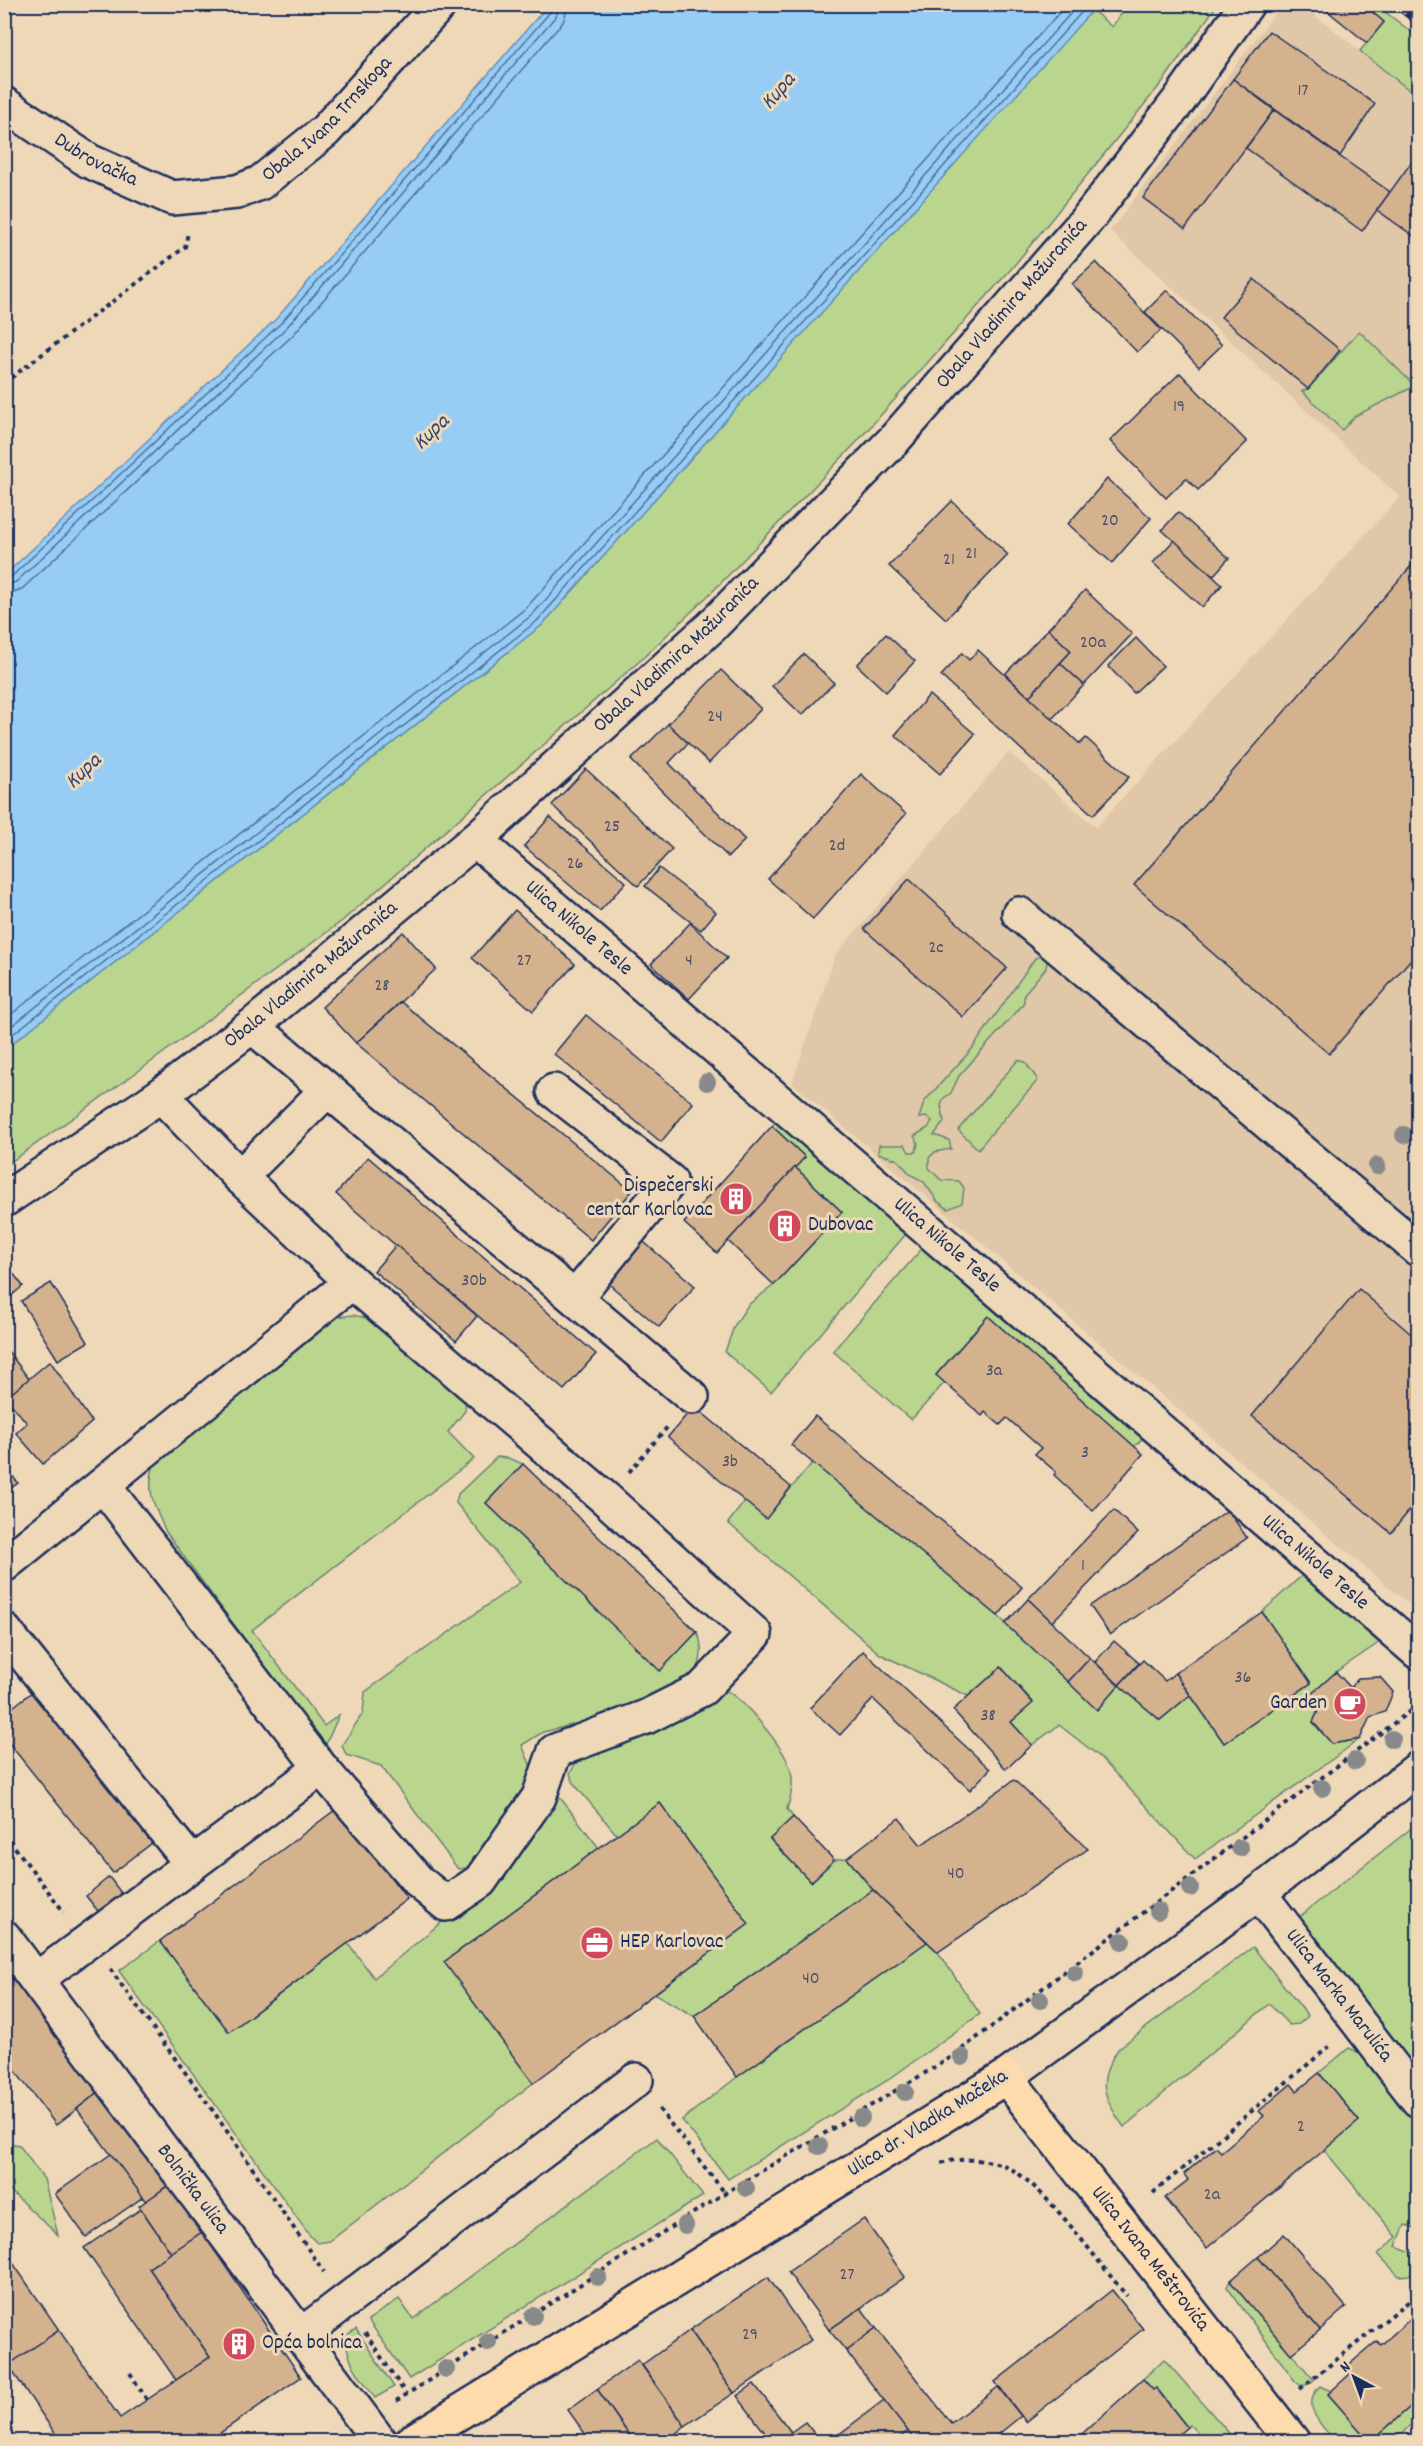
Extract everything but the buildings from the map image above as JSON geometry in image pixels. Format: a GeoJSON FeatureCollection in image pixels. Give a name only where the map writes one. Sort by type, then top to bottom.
{"type":"FeatureCollection","features":[{"type":"Feature","properties":{"kind":"main road","name":"Ulica dr. Vladka Mačeka"},"geometry":{"type":"LineString","coordinates":[[411,2442],[1006,2077]]}},
{"type":"Feature","properties":{"kind":"main road","name":"Ulica Ivana Meštrovića"},"geometry":{"type":"LineString","coordinates":[[1006,2077],[1293,2442]]}},
{"type":"Feature","properties":{"kind":"street","name":"Obala Ivana Trnskoga"},"geometry":{"type":"LineString","coordinates":[[195,197],[237,192],[260,183],[279,169],[326,131],[440,4]]}},
{"type":"Feature","properties":{"kind":"street","name":"Obala Vladimira Mažuranića"},"geometry":{"type":"LineString","coordinates":[[4,1200],[161,1095],[252,1026],[475,840],[711,627],[893,441],[1090,216],[1180,99],[1247,4]]}},
{"type":"Feature","properties":{"kind":"street","name":"Dubrovačka"},"geometry":{"type":"LineString","coordinates":[[7,109],[89,161],[172,198],[195,197]]}},
{"type":"Feature","properties":{"kind":"street","name":"Ulica Nikole Tesle"},"geometry":{"type":"LineString","coordinates":[[475,840],[1419,1652]]}},
{"type":"Feature","properties":{"kind":"street"},"geometry":{"type":"LineString","coordinates":[[1019,914],[1419,1250]]}},
{"type":"Feature","properties":{"kind":"street"},"geometry":{"type":"LineString","coordinates":[[252,1026],[692,1396]]}},
{"type":"Feature","properties":{"kind":"street"},"geometry":{"type":"LineString","coordinates":[[240,1177],[327,1090]]}},
{"type":"Feature","properties":{"kind":"street"},"geometry":{"type":"LineString","coordinates":[[554,1091],[670,1181],[575,1298]]}},
{"type":"Feature","properties":{"kind":"street"},"geometry":{"type":"LineString","coordinates":[[103,1485],[321,1768],[418,1881],[446,1904],[480,1881],[538,1797],[555,1751],[646,1717],[702,1689],[755,1634],[606,1499],[352,1282],[240,1177],[161,1095]]}},
{"type":"Feature","properties":{"kind":"street"},"geometry":{"type":"LineString","coordinates":[[4,1565],[352,1282]]}},
{"type":"Feature","properties":{"kind":"street"},"geometry":{"type":"LineString","coordinates":[[4,1630],[192,1864]]}},
{"type":"Feature","properties":{"kind":"street"},"geometry":{"type":"LineString","coordinates":[[37,1979],[321,1768]]}},
{"type":"Feature","properties":{"kind":"street","name":"Ulica dr. Vladka Mačeka"},"geometry":{"type":"LineString","coordinates":[[1006,2077],[1259,1893],[1419,1769]]}},
{"type":"Feature","properties":{"kind":"street","name":"Ulica Marka Marulića"},"geometry":{"type":"LineString","coordinates":[[1259,1893],[1419,2100]]}},
{"type":"Feature","properties":{"kind":"street","name":"Bolnička ulica"},"geometry":{"type":"LineString","coordinates":[[4,1937],[373,2431]]}},
{"type":"Feature","properties":{"kind":"street"},"geometry":{"type":"LineString","coordinates":[[301,2335],[636,2080]]}},
{"type":"Feature","properties":{"kind":"path"},"geometry":{"type":"LineString","coordinates":[[4,383],[185,247],[195,197]]}},
{"type":"Feature","properties":{"kind":"path"},"geometry":{"type":"LineString","coordinates":[[606,1499],[692,1396]]}},
{"type":"Feature","properties":{"kind":"path"},"geometry":{"type":"LineString","coordinates":[[373,2431],[406,2394],[725,2193],[950,2058],[1419,1705]]}},
{"type":"Feature","properties":{"kind":"path"},"geometry":{"type":"LineString","coordinates":[[4,1833],[88,1941],[204,2098],[406,2394]]}},
{"type":"Feature","properties":{"kind":"path"},"geometry":{"type":"LineString","coordinates":[[1153,2193],[1358,2023]]}},
{"type":"Feature","properties":{"kind":"path"},"geometry":{"type":"LineString","coordinates":[[636,2080],[725,2193]]}},
{"type":"Feature","properties":{"kind":"path"},"geometry":{"type":"LineString","coordinates":[[936,2165],[955,2158],[1011,2168],[1037,2188],[1128,2298]]}},
{"type":"Feature","properties":{"kind":"path"},"geometry":{"type":"LineString","coordinates":[[1297,2391],[1419,2294]]}},
{"type":"Feature","properties":{"kind":"path"},"geometry":{"type":"LineString","coordinates":[[130,2373],[147,2400]]}},
{"type":"Feature","properties":{"kind":"shaded area"},"geometry":{"type":"Polygon","coordinates":[[[1281,5],[1302,5],[1418,97],[1418,1612],[792,1083],[835,956],[1009,752],[1096,827],[1400,497],[1110,231],[1281,5]]]}},
{"type":"Feature","properties":{"kind":"green space"},"geometry":{"type":"Polygon","coordinates":[[[1127,5],[1217,5],[1164,80],[1012,268],[855,444],[715,589],[642,659],[342,921],[147,1065],[5,1166],[5,1049],[542,625],[1092,10],[1112,27],[1127,5]]]}},
{"type":"Feature","properties":{"kind":"green space"},"geometry":{"type":"Polygon","coordinates":[[[1363,5],[1376,5],[1418,37],[1418,97],[1360,51],[1384,22],[1363,5]]]}},
{"type":"Feature","properties":{"kind":"green space"},"geometry":{"type":"Polygon","coordinates":[[[1359,331],[1415,386],[1355,416],[1342,430],[1302,391],[1308,389],[1359,331]]]}},
{"type":"Feature","properties":{"kind":"green space"},"geometry":{"type":"Polygon","coordinates":[[[1043,955],[1047,961],[1046,968],[1024,994],[1024,1002],[959,1076],[951,1093],[944,1098],[941,1105],[944,1122],[934,1135],[949,1140],[951,1149],[935,1152],[929,1158],[929,1168],[941,1180],[959,1181],[964,1188],[962,1203],[948,1209],[938,1202],[924,1182],[910,1174],[898,1160],[878,1153],[879,1145],[905,1145],[909,1152],[916,1152],[918,1143],[914,1136],[928,1128],[932,1121],[927,1117],[919,1118],[924,1102],[972,1049],[1035,958],[1043,955]]]}},
{"type":"Feature","properties":{"kind":"green space"},"geometry":{"type":"Polygon","coordinates":[[[1018,1060],[1025,1062],[1038,1080],[978,1149],[958,1130],[1018,1060]]]}},
{"type":"Feature","properties":{"kind":"green space"},"geometry":{"type":"Polygon","coordinates":[[[778,1119],[906,1234],[771,1392],[725,1352],[734,1326],[748,1305],[774,1285],[842,1212],[795,1167],[805,1157],[772,1126],[778,1119]]]}},
{"type":"Feature","properties":{"kind":"green space"},"geometry":{"type":"Polygon","coordinates":[[[925,1245],[1144,1437],[1134,1447],[988,1316],[936,1375],[945,1382],[911,1420],[833,1351],[925,1245]]]}},
{"type":"Feature","properties":{"kind":"green space"},"geometry":{"type":"Polygon","coordinates":[[[353,1315],[375,1320],[466,1398],[465,1411],[448,1432],[474,1459],[252,1630],[324,1726],[339,1715],[326,1744],[320,1742],[166,1532],[154,1504],[151,1478],[156,1457],[329,1318],[353,1315]]]}},
{"type":"Feature","properties":{"kind":"green space"},"geometry":{"type":"Polygon","coordinates":[[[497,1457],[508,1458],[523,1464],[486,1503],[660,1670],[697,1632],[701,1642],[701,1653],[697,1674],[636,1706],[622,1707],[617,1714],[543,1732],[522,1745],[535,1776],[467,1868],[458,1869],[381,1766],[346,1755],[342,1745],[363,1713],[365,1692],[520,1582],[456,1503],[458,1494],[497,1457]]]}},
{"type":"Feature","properties":{"kind":"green space"},"geometry":{"type":"Polygon","coordinates":[[[813,1462],[998,1616],[1097,1709],[1119,1685],[1160,1720],[1190,1695],[1224,1743],[1311,1683],[1262,1612],[1308,1570],[1383,1640],[1336,1672],[1307,1698],[1318,1711],[1313,1722],[1332,1744],[1360,1739],[1195,1859],[1100,1757],[1059,1725],[1032,1745],[1011,1722],[1033,1702],[1001,1667],[968,1696],[880,1654],[728,1523],[745,1501],[766,1518],[813,1462]]]}},
{"type":"Feature","properties":{"kind":"green space"},"geometry":{"type":"Polygon","coordinates":[[[721,1688],[751,1712],[773,1738],[788,1762],[792,1790],[787,1809],[793,1817],[770,1839],[811,1882],[834,1860],[847,1858],[873,1890],[694,2016],[655,1994],[748,1923],[660,1803],[617,1835],[575,1785],[570,1774],[575,1764],[682,1713],[721,1688]]]}},
{"type":"Feature","properties":{"kind":"green space"},"geometry":{"type":"Polygon","coordinates":[[[549,1783],[599,1848],[533,2083],[330,2241],[317,2243],[119,1971],[160,1941],[229,2032],[348,1943],[374,1978],[467,1901],[549,1783]]]}},
{"type":"Feature","properties":{"kind":"green space"},"geometry":{"type":"Polygon","coordinates":[[[1418,1823],[1418,2072],[1404,2068],[1299,1929],[1299,1917],[1418,1823]]]}},
{"type":"Feature","properties":{"kind":"green space"},"geometry":{"type":"Polygon","coordinates":[[[927,1942],[938,1952],[980,2014],[888,2080],[728,2179],[682,2120],[737,2077],[927,1942]]]}},
{"type":"Feature","properties":{"kind":"green space"},"geometry":{"type":"Polygon","coordinates":[[[1253,1947],[1308,2016],[1299,2024],[1289,2025],[1269,2004],[1124,2127],[1111,2106],[1105,2088],[1107,2070],[1119,2048],[1253,1947]]]}},
{"type":"Feature","properties":{"kind":"green space"},"geometry":{"type":"Polygon","coordinates":[[[1349,2048],[1360,2053],[1418,2123],[1418,2229],[1405,2225],[1396,2246],[1418,2255],[1418,2268],[1409,2275],[1399,2276],[1378,2254],[1397,2237],[1324,2150],[1359,2121],[1319,2073],[1349,2048]]]}},
{"type":"Feature","properties":{"kind":"green space"},"geometry":{"type":"Polygon","coordinates":[[[657,2138],[703,2196],[409,2379],[368,2320],[399,2299],[413,2319],[657,2138]]]}},
{"type":"Feature","properties":{"kind":"green space"},"geometry":{"type":"Polygon","coordinates":[[[5,2142],[19,2145],[44,2179],[58,2235],[5,2186],[5,2142]]]}},
{"type":"Feature","properties":{"kind":"green space"},"geometry":{"type":"Polygon","coordinates":[[[1230,2281],[1314,2380],[1301,2386],[1295,2381],[1227,2287],[1230,2281]]]}},
{"type":"Feature","properties":{"kind":"green space"},"geometry":{"type":"Polygon","coordinates":[[[356,2329],[394,2387],[375,2398],[355,2369],[348,2353],[347,2335],[356,2329]]]}},
{"type":"Feature","properties":{"kind":"green space"},"geometry":{"type":"Polygon","coordinates":[[[1164,2359],[1236,2441],[1205,2441],[1190,2425],[1187,2427],[1157,2388],[1153,2390],[1143,2379],[1164,2359]]]}},
{"type":"Feature","properties":{"kind":"green space"},"geometry":{"type":"Polygon","coordinates":[[[1320,2386],[1331,2391],[1328,2394],[1370,2441],[1334,2441],[1312,2408],[1314,2393],[1320,2386]]]}},
{"type":"Feature","properties":{"kind":"green space"},"geometry":{"type":"Polygon","coordinates":[[[1418,2400],[1418,2417],[1395,2441],[1372,2441],[1418,2400]]]}},
{"type":"Feature","properties":{"kind":"water","name":"Kupa"},"geometry":{"type":"Polygon","coordinates":[[[548,5],[1097,5],[542,625],[5,1049],[5,575],[276,319],[548,5]]]}},
{"type":"Feature","properties":{"kind":"railway"},"geometry":{"type":"LineString","coordinates":[[1395,4],[1418,23]]}},
{"type":"Feature","properties":{"kind":"place","name":"Dispečerski centar Karlovac"},"geometry":{"type":"Point","coordinates":[736,1199]}},
{"type":"Feature","properties":{"kind":"place","name":"Dubovac"},"geometry":{"type":"Point","coordinates":[785,1226]}},
{"type":"Feature","properties":{"kind":"place","name":"Garden"},"geometry":{"type":"Point","coordinates":[1350,1704]}},
{"type":"Feature","properties":{"kind":"place","name":"HEP Karlovac"},"geometry":{"type":"Point","coordinates":[597,1943]}},
{"type":"Feature","properties":{"kind":"place","name":"Opća bolnica"},"geometry":{"type":"Point","coordinates":[239,2344]}}]}
